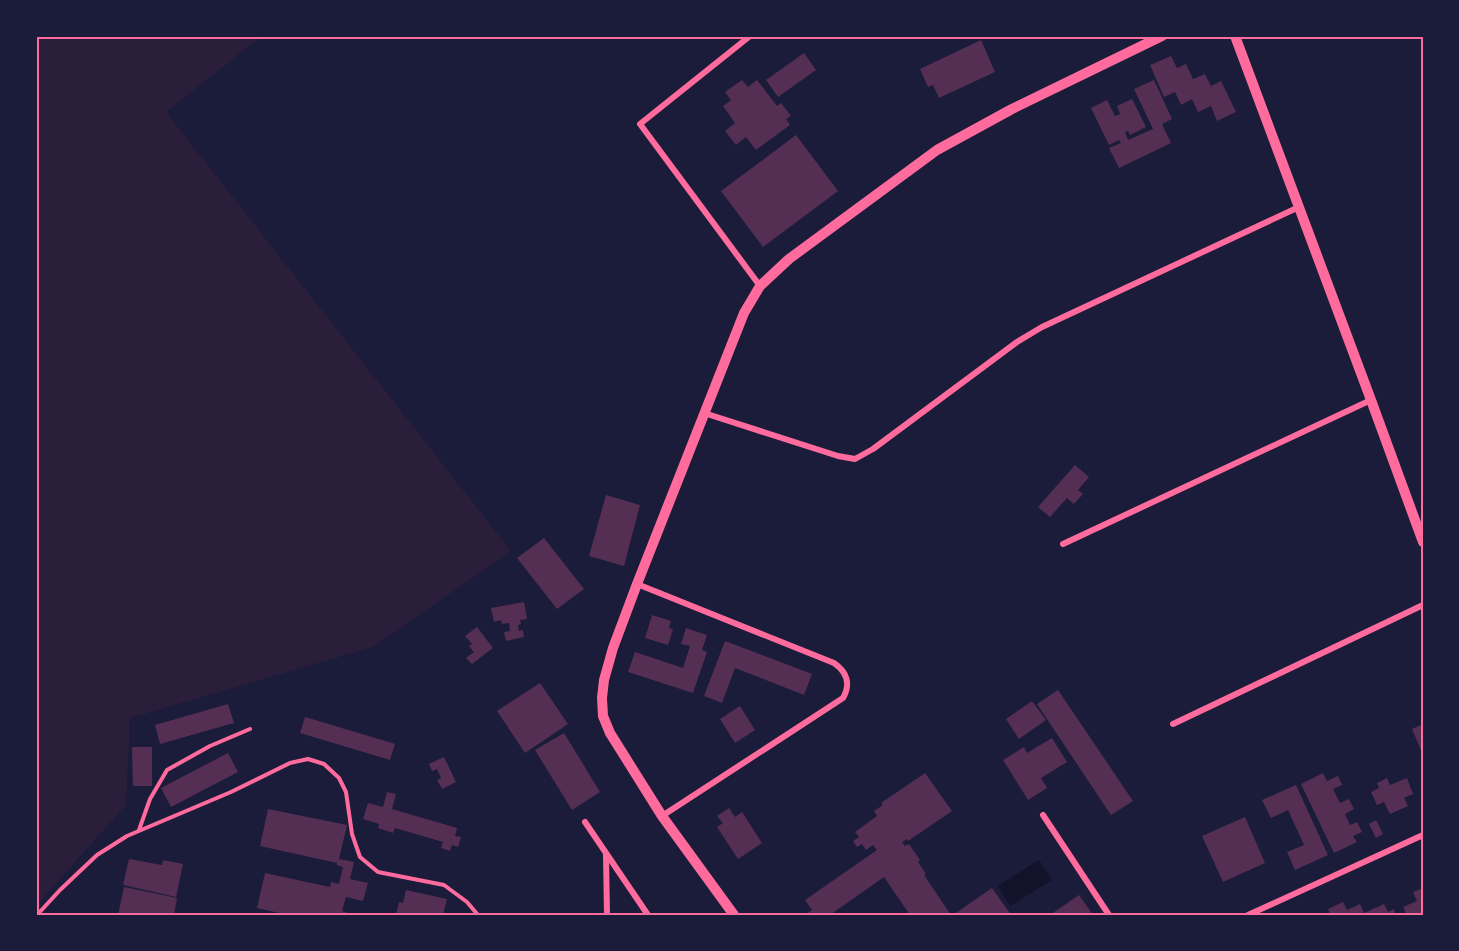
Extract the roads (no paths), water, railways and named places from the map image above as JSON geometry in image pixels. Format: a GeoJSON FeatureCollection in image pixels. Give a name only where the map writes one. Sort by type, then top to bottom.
{"type":"FeatureCollection","features":[{"type":"Feature","properties":{"kind":"street"},"geometry":{"type":"LineString","coordinates":[[750,36],[640,124],[760,286]]}},
{"type":"Feature","properties":{"kind":"street"},"geometry":{"type":"LineString","coordinates":[[734,915],[662,816],[610,733],[603,716],[602,698],[604,680],[613,648],[744,313],[760,286],[789,259],[937,150],[1162,36]]}},
{"type":"Feature","properties":{"kind":"street"},"geometry":{"type":"LineString","coordinates":[[1235,36],[1423,542]]}},
{"type":"Feature","properties":{"kind":"street"},"geometry":{"type":"LineString","coordinates":[[704,413],[838,456],[855,459],[873,449],[1017,342],[1042,327],[1299,207]]}},
{"type":"Feature","properties":{"kind":"street"},"geometry":{"type":"LineString","coordinates":[[1063,544],[1371,400]]}},
{"type":"Feature","properties":{"kind":"street"},"geometry":{"type":"LineString","coordinates":[[637,584],[834,663],[841,668],[847,679],[843,698],[662,816]]}},
{"type":"Feature","properties":{"kind":"street"},"geometry":{"type":"LineString","coordinates":[[1173,724],[1423,605]]}},
{"type":"Feature","properties":{"kind":"street"},"geometry":{"type":"LineString","coordinates":[[1043,815],[1109,915]]}},
{"type":"Feature","properties":{"kind":"street"},"geometry":{"type":"LineString","coordinates":[[585,822],[648,915]]}},
{"type":"Feature","properties":{"kind":"street"},"geometry":{"type":"LineString","coordinates":[[1248,915],[1423,835]]}},
{"type":"Feature","properties":{"kind":"street"},"geometry":{"type":"LineString","coordinates":[[606,854],[608,915]]}},
{"type":"Feature","properties":{"kind":"lane"},"geometry":{"type":"LineString","coordinates":[[139,831],[150,799],[167,770],[210,746],[250,729]]}},
{"type":"Feature","properties":{"kind":"lane"},"geometry":{"type":"LineString","coordinates":[[37,915],[97,855],[126,836],[231,792],[290,764],[308,759],[324,764],[339,778],[346,792],[352,834],[360,857],[378,872],[444,885],[467,902],[478,915]]}}]}
